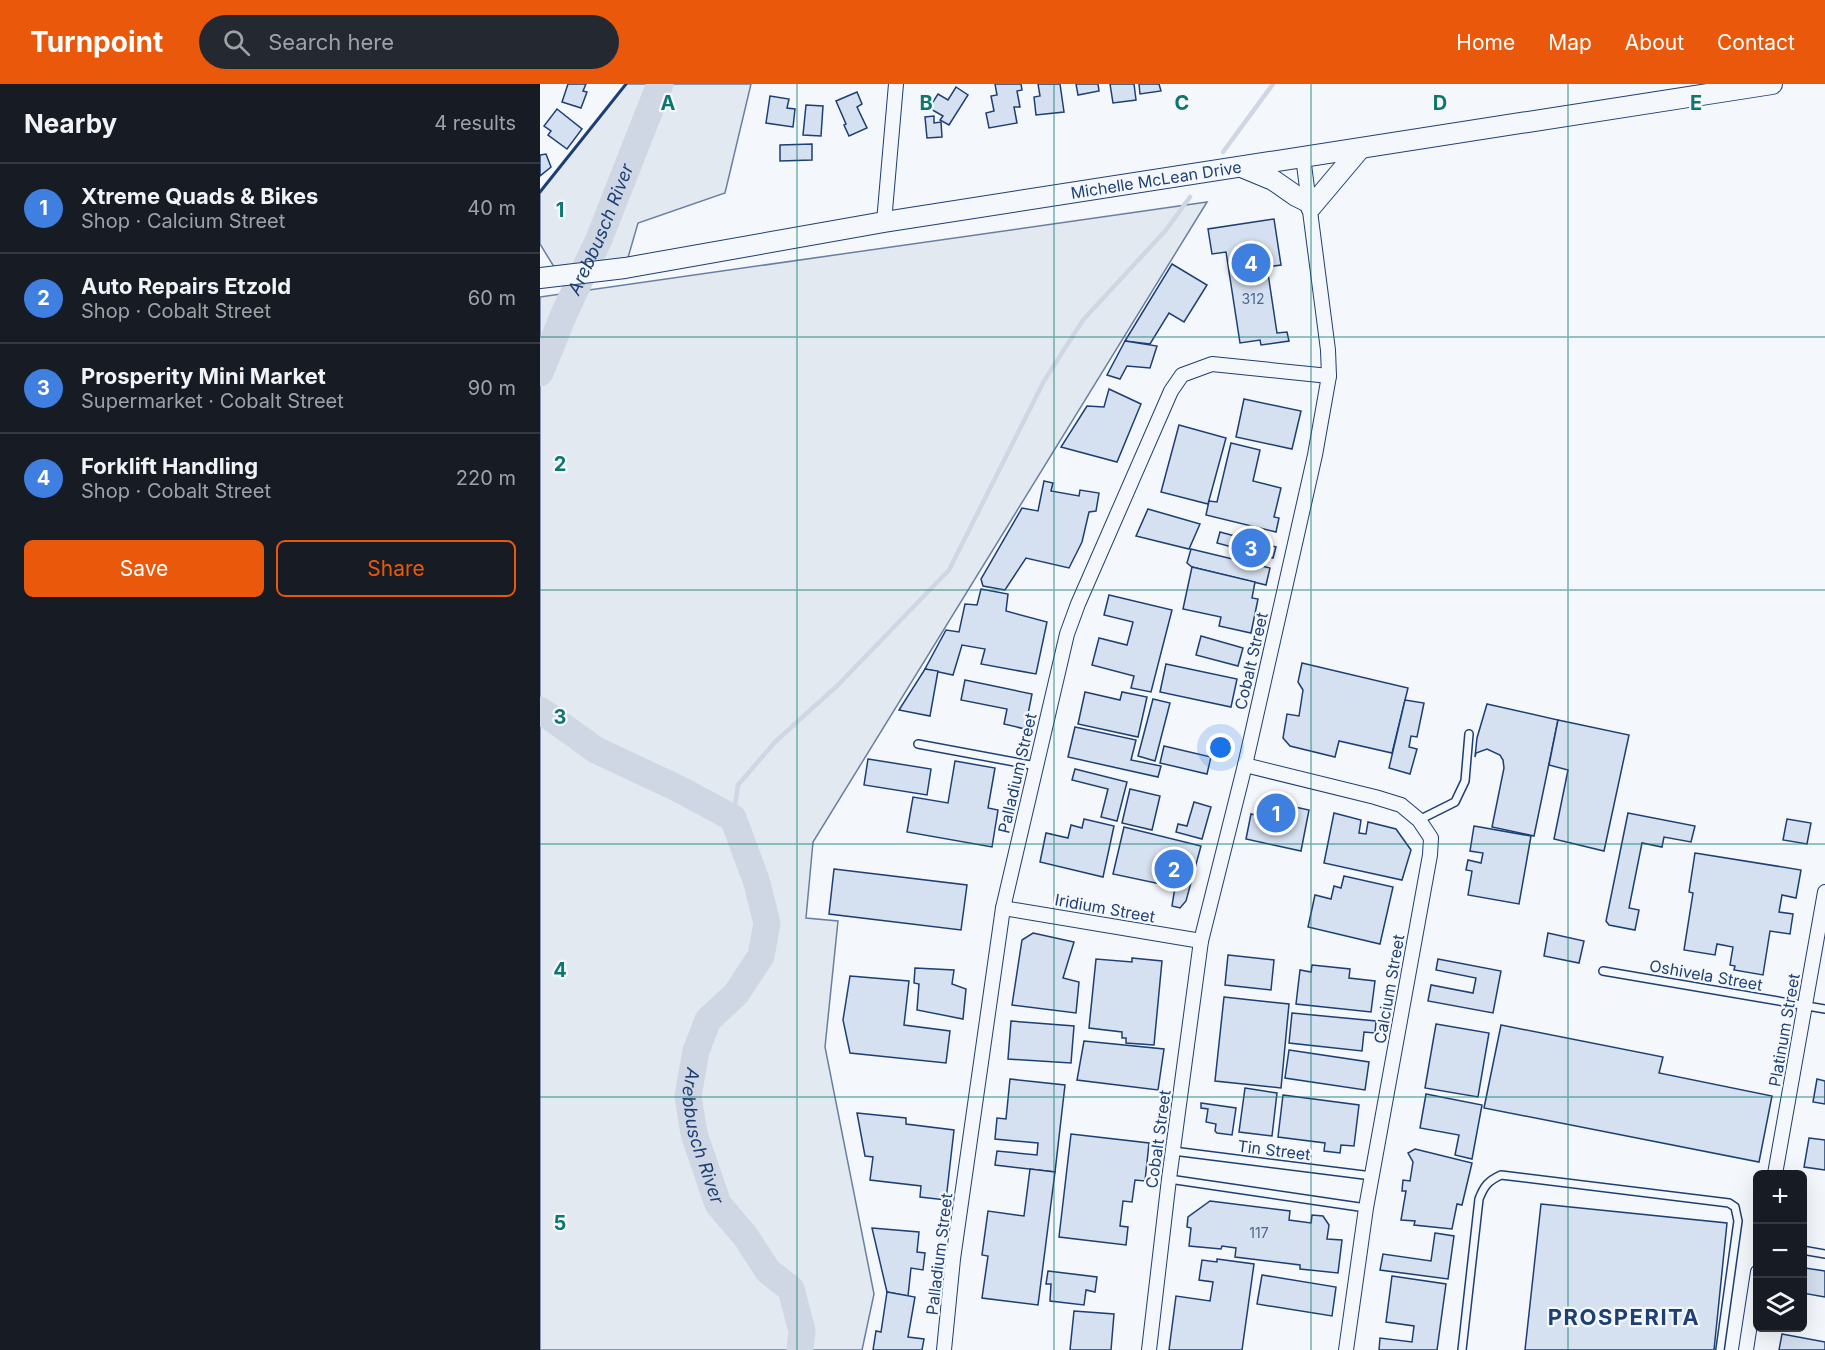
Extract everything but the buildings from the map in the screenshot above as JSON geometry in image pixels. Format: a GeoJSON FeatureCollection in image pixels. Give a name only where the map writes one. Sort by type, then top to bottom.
{"type":"FeatureCollection","features":[{"type":"Feature","properties":{"kind":"street"},"geometry":{"type":"LineString","coordinates":[[884,222],[896,84]]}},
{"type":"Feature","properties":{"kind":"street","name":"Michelle McLean Drive"},"geometry":{"type":"LineString","coordinates":[[549,277],[625,268],[884,222],[1772,84]]}},
{"type":"Feature","properties":{"kind":"street"},"geometry":{"type":"LineString","coordinates":[[1241,167],[1274,180],[1310,205],[1359,150]]}},
{"type":"Feature","properties":{"kind":"street","name":"Cobalt Street"},"geometry":{"type":"LineString","coordinates":[[1149,1350],[1201,941],[1245,765],[1315,455],[1329,376],[1328,350],[1303,157]]}},
{"type":"Feature","properties":{"kind":"street","name":"Palladium Street"},"geometry":{"type":"LineString","coordinates":[[944,1350],[953,1259],[1003,908],[1067,634],[1078,604],[1171,391],[1182,375],[1212,364],[1329,376]]}},
{"type":"Feature","properties":{"kind":"street"},"geometry":{"type":"LineString","coordinates":[[1245,765],[1376,797],[1401,805],[1419,820]]}},
{"type":"Feature","properties":{"kind":"street","name":"Calcium Street"},"geometry":{"type":"LineString","coordinates":[[1346,1350],[1366,1208],[1430,855],[1431,838],[1419,820]]}},
{"type":"Feature","properties":{"kind":"street","name":"Platinum Street"},"geometry":{"type":"LineString","coordinates":[[1776,1170],[1825,892]]}},
{"type":"Feature","properties":{"kind":"street","name":"Iridium Street"},"geometry":{"type":"LineString","coordinates":[[1003,908],[1201,941]]}},
{"type":"Feature","properties":{"kind":"street"},"geometry":{"type":"LineString","coordinates":[[1746,1350],[1757,1278]]}},
{"type":"Feature","properties":{"kind":"lane"},"geometry":{"type":"LineString","coordinates":[[1419,820],[1455,802],[1465,780],[1469,734]]}},
{"type":"Feature","properties":{"kind":"lane"},"geometry":{"type":"LineString","coordinates":[[918,744],[1036,766]]}},
{"type":"Feature","properties":{"kind":"lane","name":"Oshivela Street"},"geometry":{"type":"LineString","coordinates":[[1603,971],[1825,1009]]}},
{"type":"Feature","properties":{"kind":"lane","name":"Tin Street"},"geometry":{"type":"LineString","coordinates":[[1173,1151],[1372,1176]]}},
{"type":"Feature","properties":{"kind":"lane"},"geometry":{"type":"LineString","coordinates":[[1462,1350],[1479,1199],[1489,1180],[1501,1175],[1729,1203],[1735,1207],[1737,1221],[1720,1350]]}},
{"type":"Feature","properties":{"kind":"lane"},"geometry":{"type":"LineString","coordinates":[[1169,1179],[1366,1208]]}},
{"type":"Feature","properties":{"kind":"lane"},"geometry":{"type":"LineString","coordinates":[[1807,1251],[1825,1254]]}},
{"type":"Feature","properties":{"kind":"shaded area"},"geometry":{"type":"Polygon","coordinates":[[[626,84],[751,84],[725,193],[638,223],[625,268],[559,275],[540,244],[540,192],[626,84]]]}},
{"type":"Feature","properties":{"kind":"shaded area"},"geometry":{"type":"Polygon","coordinates":[[[1207,202],[813,842],[806,918],[838,921],[825,1047],[874,1294],[862,1350],[540,1350],[540,297],[1207,202]]]}},
{"type":"Feature","properties":{"kind":"waterway","name":"Arebbusch River"},"geometry":{"type":"LineString","coordinates":[[540,373],[564,314],[599,239],[660,84]]}},
{"type":"Feature","properties":{"kind":"waterway"},"geometry":{"type":"LineString","coordinates":[[1223,152],[1273,84]]}},
{"type":"Feature","properties":{"kind":"waterway"},"geometry":{"type":"LineString","coordinates":[[733,818],[738,785],[775,742],[838,685],[949,570],[1044,381],[1083,320],[1166,230],[1190,197]]}},
{"type":"Feature","properties":{"kind":"waterway","name":"Arebbusch River"},"geometry":{"type":"LineString","coordinates":[[540,710],[596,750],[679,789],[733,818],[756,880],[767,923],[761,956],[736,994],[708,1020],[696,1051],[688,1096],[694,1134],[718,1204],[746,1237],[768,1271],[791,1289],[802,1331],[800,1350]]}},
{"type":"Feature","properties":{"kind":"wall"},"geometry":{"type":"LineString","coordinates":[[540,192],[626,84]]}},
{"type":"Feature","properties":{"kind":"place","name":"Forklift Handling"},"geometry":{"type":"Point","coordinates":[1251,263]}},
{"type":"Feature","properties":{"kind":"place","name":"Prosperity Mini Market"},"geometry":{"type":"Point","coordinates":[1251,548]}},
{"type":"Feature","properties":{"kind":"place","name":"Xtreme Quads & Bikes"},"geometry":{"type":"Point","coordinates":[1276,813]}},
{"type":"Feature","properties":{"kind":"place","name":"Auto Repairs Etzold"},"geometry":{"type":"Point","coordinates":[1174,869]}},
{"type":"Feature","properties":{"kind":"district","name":"PROSPERITA"},"geometry":{"type":"Point","coordinates":[1624,1317]}}]}
